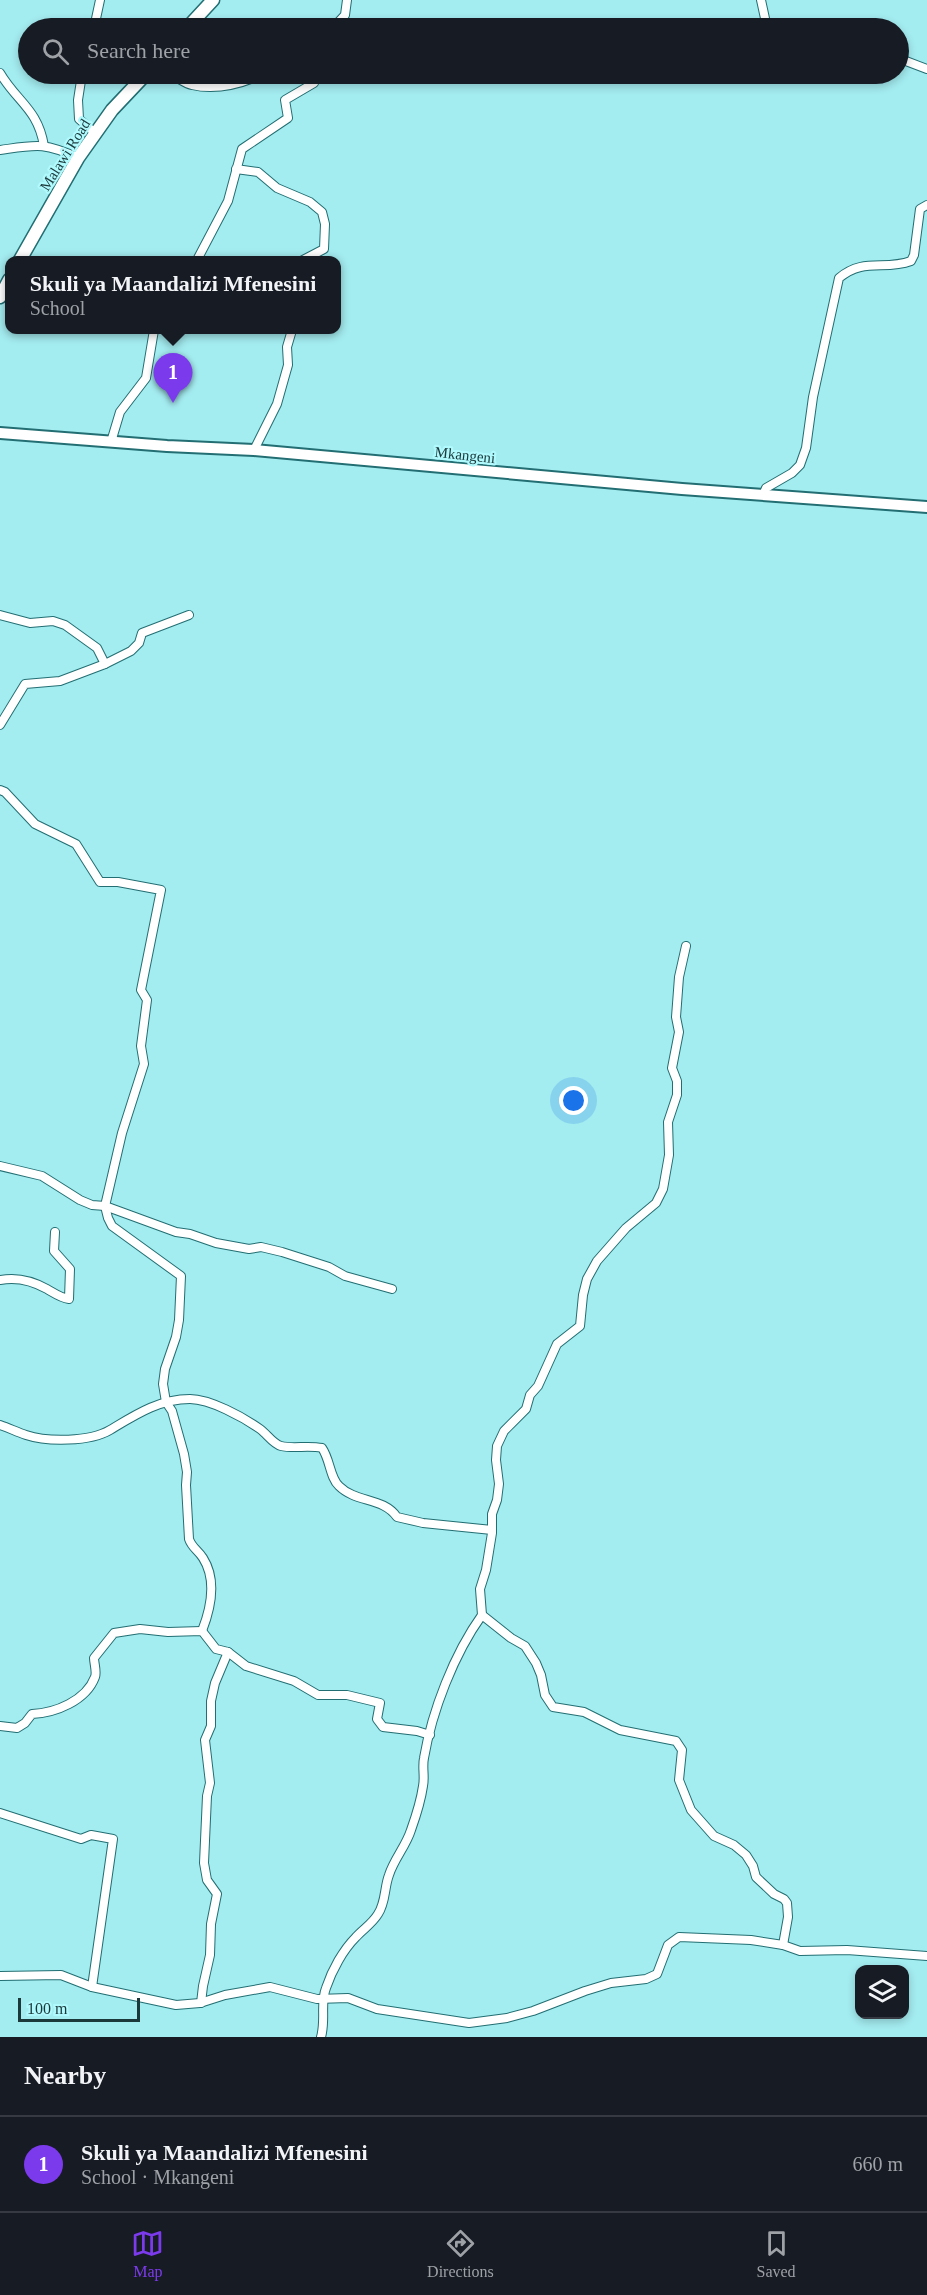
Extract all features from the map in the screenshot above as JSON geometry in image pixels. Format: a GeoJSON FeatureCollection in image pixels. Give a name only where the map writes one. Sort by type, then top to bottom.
{"type":"FeatureCollection","features":[{"type":"Feature","properties":{"kind":"main road"},"geometry":{"type":"LineString","coordinates":[[196,18],[213,0]]}},
{"type":"Feature","properties":{"kind":"main road","name":"Malawi Road"},"geometry":{"type":"LineString","coordinates":[[23,256],[78,158],[112,110],[137,84]]}},
{"type":"Feature","properties":{"kind":"street"},"geometry":{"type":"LineString","coordinates":[[96,18],[100,0]]}},
{"type":"Feature","properties":{"kind":"street"},"geometry":{"type":"LineString","coordinates":[[342,18],[345,15],[347,0]]}},
{"type":"Feature","properties":{"kind":"street"},"geometry":{"type":"LineString","coordinates":[[761,0],[765,18]]}},
{"type":"Feature","properties":{"kind":"street"},"geometry":{"type":"LineString","coordinates":[[909,62],[927,69]]}},
{"type":"Feature","properties":{"kind":"street"},"geometry":{"type":"LineString","coordinates":[[0,73],[32,111],[41,128],[44,146]]}},
{"type":"Feature","properties":{"kind":"street"},"geometry":{"type":"LineString","coordinates":[[80,84],[79,118],[96,133]]}},
{"type":"Feature","properties":{"kind":"street"},"geometry":{"type":"LineString","coordinates":[[188,84],[218,87],[234,84]]}},
{"type":"Feature","properties":{"kind":"street"},"geometry":{"type":"LineString","coordinates":[[200,256],[228,201],[242,149],[288,118],[285,100],[312,84]]}},
{"type":"Feature","properties":{"kind":"street"},"geometry":{"type":"LineString","coordinates":[[0,150],[36,145],[55,147],[78,158]]}},
{"type":"Feature","properties":{"kind":"street"},"geometry":{"type":"LineString","coordinates":[[236,169],[258,172],[277,188],[310,202],[322,212],[325,224],[324,249],[312,256]]}},
{"type":"Feature","properties":{"kind":"street"},"geometry":{"type":"LineString","coordinates":[[763,495],[766,488],[792,473],[800,465],[806,448],[813,397],[839,278],[847,271],[860,266],[899,265],[911,261],[914,255],[920,209],[927,205]]}},
{"type":"Feature","properties":{"kind":"street"},"geometry":{"type":"LineString","coordinates":[[111,442],[120,412],[146,378],[152,334]]}},
{"type":"Feature","properties":{"kind":"street"},"geometry":{"type":"LineString","coordinates":[[254,450],[277,404],[288,365],[287,347],[291,334]]}},
{"type":"Feature","properties":{"kind":"street","name":"Mkangeni"},"geometry":{"type":"LineString","coordinates":[[0,434],[254,450],[538,477],[927,507]]}},
{"type":"Feature","properties":{"kind":"street"},"geometry":{"type":"LineString","coordinates":[[0,615],[30,623],[53,621],[65,626],[97,648],[105,664]]}},
{"type":"Feature","properties":{"kind":"street"},"geometry":{"type":"LineString","coordinates":[[0,725],[25,684],[60,681],[105,664],[131,651],[139,643],[142,633],[189,615]]}},
{"type":"Feature","properties":{"kind":"street"},"geometry":{"type":"LineString","coordinates":[[0,790],[5,792],[35,824],[75,844],[100,882],[118,882],[161,890],[141,990],[147,1000],[141,1046],[144,1064],[122,1133],[105,1206],[112,1226],[181,1276],[179,1320],[165,1369],[164,1384],[166,1402],[172,1411],[187,1472],[189,1539],[191,1547],[201,1555],[208,1568],[212,1594],[210,1611],[202,1631]]}},
{"type":"Feature","properties":{"kind":"street"},"geometry":{"type":"LineString","coordinates":[[321,2037],[325,2016],[322,1998],[341,1957],[354,1938],[370,1924],[384,1904],[389,1875],[408,1839],[414,1821],[423,1786],[423,1759],[450,1671],[472,1630],[483,1615],[480,1588],[486,1570],[492,1514],[499,1484],[497,1446],[504,1431],[526,1409],[557,1344],[580,1326],[587,1279],[597,1261],[626,1228],[656,1203],[663,1189],[669,1155],[668,1122],[677,1095],[677,1081],[672,1068],[679,1032],[676,1017],[679,977],[686,946]]}},
{"type":"Feature","properties":{"kind":"street"},"geometry":{"type":"LineString","coordinates":[[0,1166],[42,1176],[80,1200],[92,1205],[105,1206],[176,1232],[216,1243],[249,1249],[261,1247],[282,1252],[345,1276],[392,1289]]}},
{"type":"Feature","properties":{"kind":"street"},"geometry":{"type":"LineString","coordinates":[[0,1280],[17,1279],[34,1283],[69,1299],[70,1269],[54,1251],[55,1232]]}},
{"type":"Feature","properties":{"kind":"street"},"geometry":{"type":"LineString","coordinates":[[0,1425],[28,1436],[79,1440],[109,1431],[123,1420],[166,1402],[204,1400],[258,1428],[280,1446],[322,1448],[327,1455],[334,1479],[340,1487],[356,1497],[391,1508],[397,1517],[423,1523],[492,1530]]}},
{"type":"Feature","properties":{"kind":"street"},"geometry":{"type":"LineString","coordinates":[[483,1615],[510,1638],[525,1646],[536,1664],[545,1695],[553,1707],[584,1712],[620,1730],[676,1741],[682,1750],[680,1780],[691,1810],[714,1836],[734,1845],[746,1855],[753,1866],[756,1877],[787,1903],[788,1917],[783,1945]]}},
{"type":"Feature","properties":{"kind":"street"},"geometry":{"type":"LineString","coordinates":[[0,1726],[17,1728],[25,1723],[32,1714],[48,1713],[81,1696],[95,1676],[94,1658],[114,1633],[140,1629],[168,1632],[202,1631]]}},
{"type":"Feature","properties":{"kind":"street"},"geometry":{"type":"LineString","coordinates":[[202,1631],[216,1648],[228,1652],[246,1666],[294,1681],[318,1695],[347,1695],[380,1703],[378,1719],[383,1727],[430,1735]]}},
{"type":"Feature","properties":{"kind":"street"},"geometry":{"type":"LineString","coordinates":[[201,2003],[210,1955],[209,1939],[217,1894],[207,1880],[204,1863],[207,1796],[210,1783],[205,1740],[211,1726],[211,1701],[215,1683],[228,1652]]}},
{"type":"Feature","properties":{"kind":"street"},"geometry":{"type":"LineString","coordinates":[[0,1813],[81,1839],[91,1835],[113,1839],[92,1987]]}},
{"type":"Feature","properties":{"kind":"street"},"geometry":{"type":"LineString","coordinates":[[0,1976],[61,1975],[92,1987],[176,2005],[201,2003],[225,1995],[270,1987],[299,1995],[348,1998],[377,2009],[469,2023],[507,2018],[603,1986],[646,1979],[657,1974],[668,1945],[679,1937],[751,1940],[783,1945],[800,1951],[847,1950],[927,1956]]}},
{"type":"Feature","properties":{"kind":"place","name":"Skuli ya Maandalizi Mfenesini"},"geometry":{"type":"Point","coordinates":[173,403]}}]}
